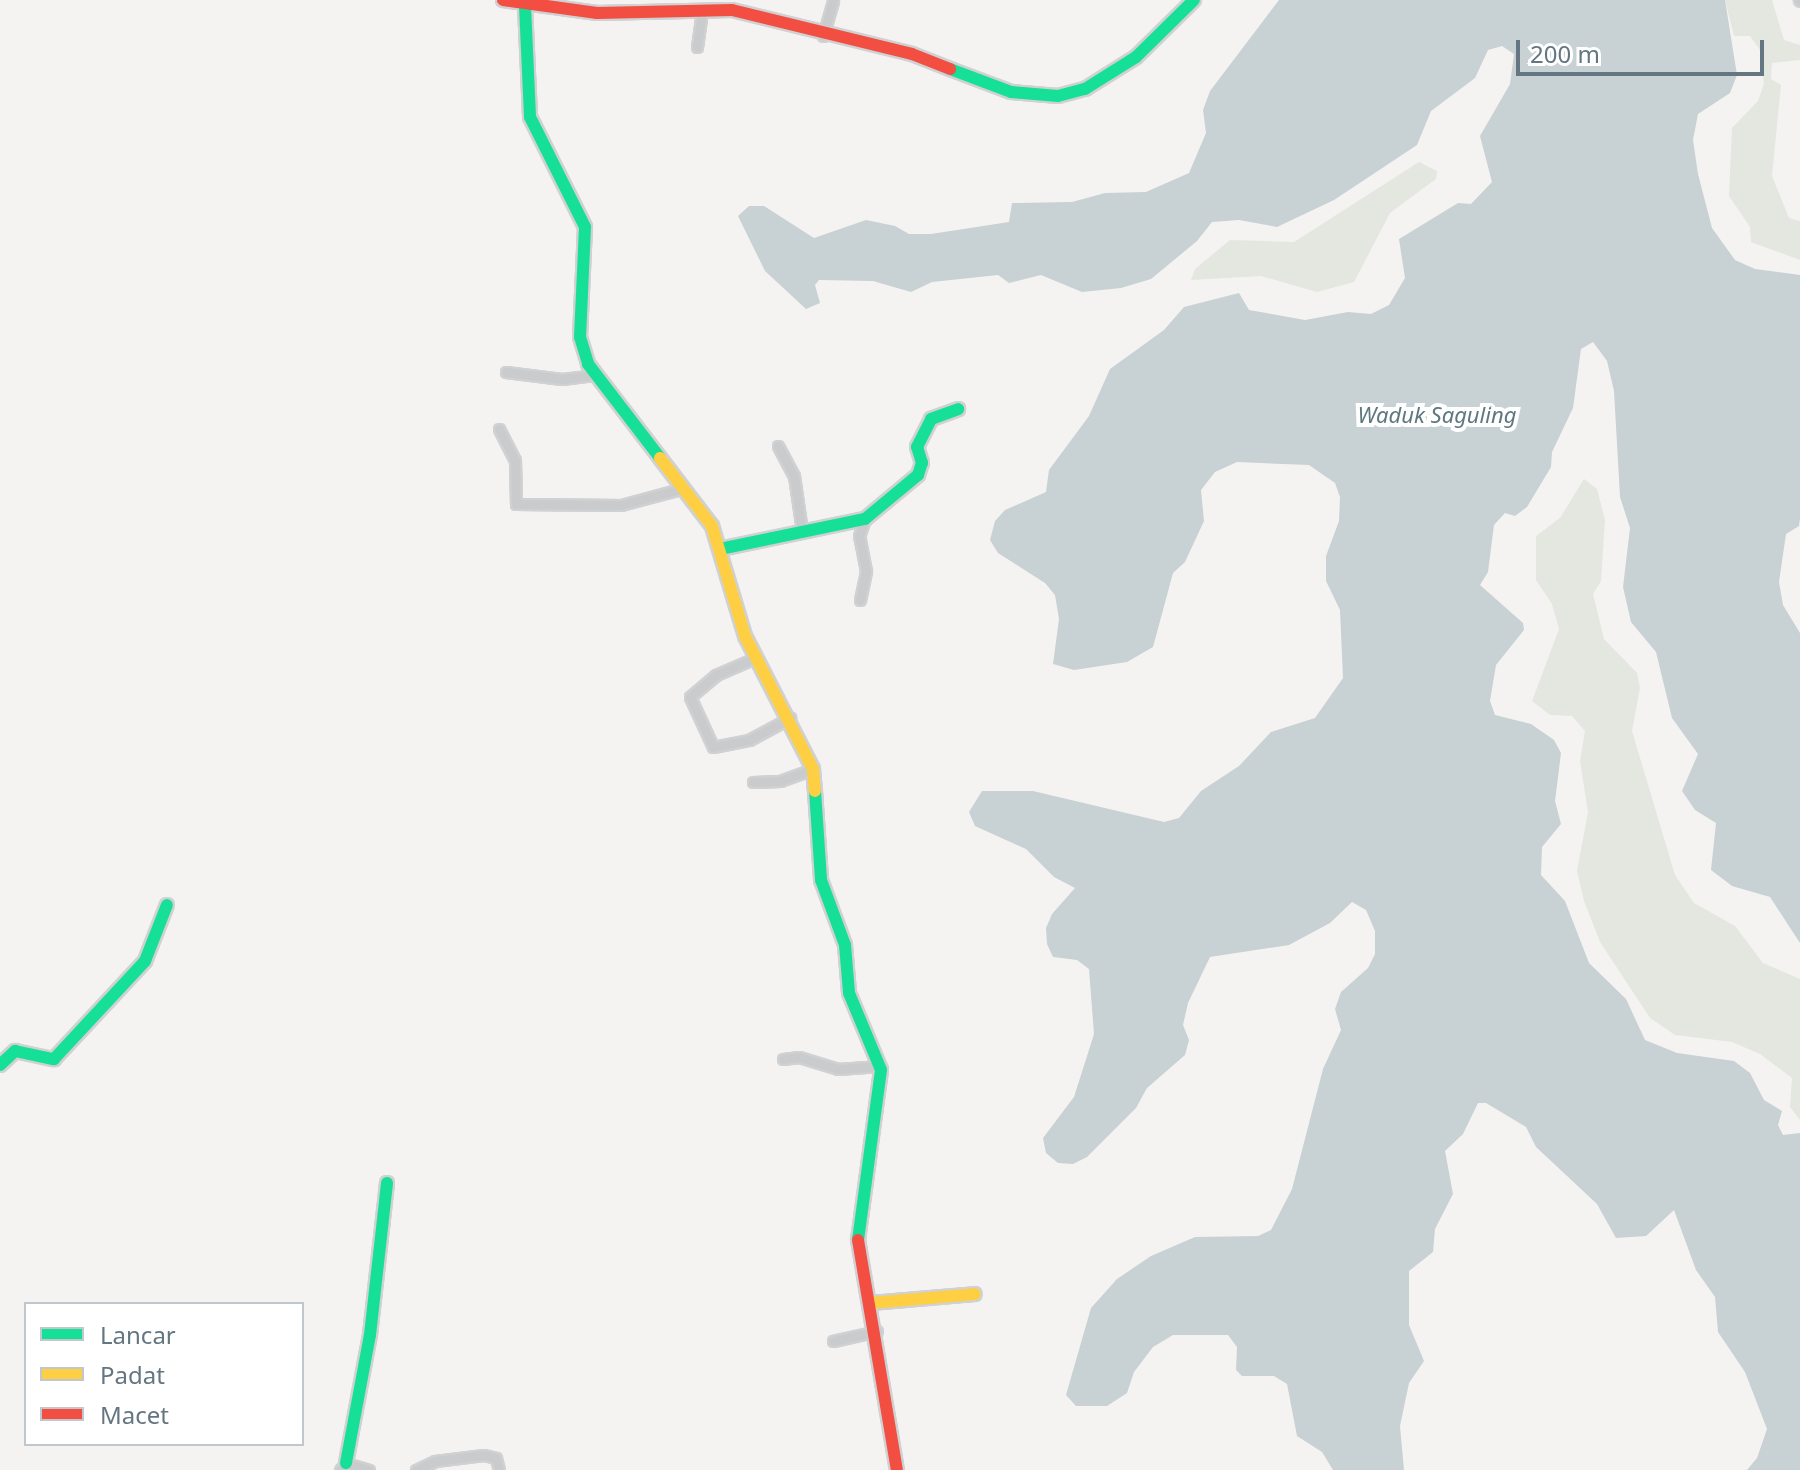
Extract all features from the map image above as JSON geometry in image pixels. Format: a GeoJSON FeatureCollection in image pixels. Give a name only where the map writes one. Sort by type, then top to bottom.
{"type":"FeatureCollection","features":[{"type":"Feature","properties":{"kind":"street"},"geometry":{"type":"LineString","coordinates":[[503,0],[525,6],[609,13],[732,10],[823,36],[912,54],[1011,92],[1058,96],[1085,89],[1136,57],[1194,0]]}},
{"type":"Feature","properties":{"kind":"street"},"geometry":{"type":"LineString","coordinates":[[823,36],[833,0]]}},
{"type":"Feature","properties":{"kind":"street"},"geometry":{"type":"LineString","coordinates":[[525,6],[530,117],[585,227],[580,337],[594,375],[712,526],[755,658],[790,718],[813,769],[821,880],[845,945],[849,993],[880,1066],[881,1097],[858,1238],[877,1331],[897,1470]]}},
{"type":"Feature","properties":{"kind":"street"},"geometry":{"type":"LineString","coordinates":[[697,47],[702,11]]}},
{"type":"Feature","properties":{"kind":"street"},"geometry":{"type":"LineString","coordinates":[[506,372],[562,379],[594,375]]}},
{"type":"Feature","properties":{"kind":"street"},"geometry":{"type":"LineString","coordinates":[[720,549],[865,519],[918,475],[922,463],[917,447],[931,419],[958,409]]}},
{"type":"Feature","properties":{"kind":"street"},"geometry":{"type":"LineString","coordinates":[[499,429],[515,460],[516,504],[621,505],[684,488]]}},
{"type":"Feature","properties":{"kind":"street"},"geometry":{"type":"LineString","coordinates":[[778,446],[794,476],[802,531]]}},
{"type":"Feature","properties":{"kind":"street"},"geometry":{"type":"LineString","coordinates":[[860,600],[866,571],[859,536],[865,519]]}},
{"type":"Feature","properties":{"kind":"street"},"geometry":{"type":"LineString","coordinates":[[755,658],[716,675],[690,697],[713,747],[749,740],[790,718]]}},
{"type":"Feature","properties":{"kind":"street"},"geometry":{"type":"LineString","coordinates":[[753,782],[780,781],[813,769]]}},
{"type":"Feature","properties":{"kind":"street"},"geometry":{"type":"LineString","coordinates":[[0,1065],[15,1051],[54,1059],[145,961],[167,905]]}},
{"type":"Feature","properties":{"kind":"street"},"geometry":{"type":"LineString","coordinates":[[783,1059],[799,1057],[838,1069],[880,1066]]}},
{"type":"Feature","properties":{"kind":"street"},"geometry":{"type":"LineString","coordinates":[[369,1470],[343,1466],[370,1335],[387,1183]]}},
{"type":"Feature","properties":{"kind":"street"},"geometry":{"type":"LineString","coordinates":[[871,1303],[975,1294]]}},
{"type":"Feature","properties":{"kind":"street"},"geometry":{"type":"LineString","coordinates":[[833,1341],[877,1331]]}},
{"type":"Feature","properties":{"kind":"street"},"geometry":{"type":"LineString","coordinates":[[416,1470],[435,1461],[484,1455],[496,1458],[499,1470]]}},
{"type":"Feature","properties":{"kind":"shaded area"},"geometry":{"type":"Polygon","coordinates":[[[1725,0],[1772,0],[1784,40],[1800,45],[1800,60],[1772,63],[1771,79],[1781,85],[1772,176],[1789,218],[1800,221],[1800,260],[1751,242],[1750,227],[1729,196],[1732,128],[1758,101],[1764,84],[1760,50],[1750,36],[1734,36],[1725,0]]]}},
{"type":"Feature","properties":{"kind":"shaded area"},"geometry":{"type":"Polygon","coordinates":[[[1419,162],[1437,171],[1436,179],[1390,213],[1354,282],[1317,292],[1261,276],[1191,280],[1195,269],[1230,240],[1294,242],[1419,162]]]}},
{"type":"Feature","properties":{"kind":"shaded area"},"geometry":{"type":"Polygon","coordinates":[[[1584,479],[1597,489],[1605,520],[1601,581],[1593,594],[1604,639],[1637,673],[1640,688],[1632,731],[1675,875],[1694,903],[1735,926],[1763,963],[1800,979],[1800,1120],[1790,1107],[1792,1078],[1760,1054],[1732,1042],[1675,1035],[1650,1018],[1600,942],[1584,901],[1577,871],[1588,812],[1580,761],[1585,731],[1572,716],[1550,715],[1532,701],[1559,629],[1552,604],[1536,580],[1536,536],[1560,518],[1584,479]]]}},
{"type":"Feature","properties":{"kind":"water","name":"Waduk Saguling"},"geometry":{"type":"Polygon","coordinates":[[[1279,0],[1725,0],[1737,75],[1730,93],[1698,114],[1693,140],[1712,228],[1735,260],[1755,269],[1800,275],[1800,518],[1799,526],[1786,534],[1779,582],[1783,605],[1800,633],[1800,943],[1770,897],[1732,886],[1711,870],[1716,823],[1695,810],[1682,791],[1698,754],[1672,718],[1656,652],[1631,622],[1623,587],[1630,528],[1620,497],[1614,391],[1607,361],[1593,342],[1581,349],[1573,408],[1552,452],[1551,467],[1527,507],[1515,516],[1505,513],[1494,525],[1488,572],[1480,585],[1523,623],[1524,630],[1496,665],[1490,701],[1495,715],[1531,724],[1554,740],[1561,753],[1555,801],[1561,824],[1542,847],[1541,875],[1565,901],[1589,963],[1626,999],[1645,1040],[1677,1053],[1734,1061],[1750,1073],[1764,1100],[1782,1111],[1778,1125],[1783,1135],[1800,1133],[1800,1470],[1747,1470],[1757,1458],[1767,1429],[1745,1372],[1718,1332],[1715,1297],[1696,1270],[1674,1210],[1646,1236],[1616,1238],[1597,1204],[1536,1147],[1526,1127],[1486,1103],[1478,1103],[1463,1134],[1445,1151],[1453,1194],[1435,1229],[1433,1252],[1409,1271],[1409,1325],[1424,1361],[1409,1383],[1400,1426],[1404,1470],[1333,1470],[1322,1452],[1297,1436],[1287,1384],[1274,1376],[1242,1376],[1236,1370],[1237,1347],[1228,1335],[1173,1335],[1153,1347],[1134,1372],[1127,1393],[1107,1406],[1076,1406],[1066,1395],[1091,1308],[1117,1279],[1151,1256],[1195,1237],[1258,1236],[1271,1230],[1292,1189],[1323,1069],[1341,1030],[1335,1009],[1341,992],[1368,968],[1375,954],[1375,931],[1366,910],[1352,902],[1330,923],[1289,945],[1210,957],[1188,1003],[1183,1025],[1189,1040],[1185,1055],[1147,1088],[1136,1108],[1087,1157],[1073,1164],[1058,1163],[1046,1153],[1043,1138],[1074,1097],[1094,1034],[1089,969],[1077,960],[1053,957],[1047,944],[1046,928],[1052,914],[1075,888],[1054,877],[1026,849],[975,826],[969,812],[982,791],[1033,791],[1164,822],[1179,818],[1201,791],[1239,766],[1271,732],[1315,718],[1343,678],[1340,610],[1326,581],[1326,556],[1339,521],[1340,497],[1335,483],[1309,465],[1237,462],[1215,472],[1201,490],[1204,521],[1185,562],[1173,573],[1153,647],[1127,662],[1074,670],[1053,664],[1059,619],[1055,595],[1045,583],[998,553],[990,540],[995,521],[1005,510],[1046,492],[1049,470],[1089,416],[1110,369],[1164,330],[1184,307],[1239,293],[1249,310],[1305,320],[1348,312],[1371,314],[1389,305],[1405,278],[1399,239],[1458,203],[1471,204],[1492,182],[1480,136],[1510,84],[1514,54],[1502,46],[1488,50],[1475,78],[1431,111],[1417,145],[1334,200],[1277,227],[1239,220],[1212,222],[1197,241],[1151,279],[1121,288],[1082,292],[1041,275],[1009,283],[998,275],[932,282],[911,292],[873,281],[819,280],[815,285],[820,303],[806,309],[765,271],[738,216],[749,206],[764,206],[814,238],[866,220],[895,226],[909,234],[931,234],[1009,222],[1012,203],[1072,202],[1105,193],[1146,192],[1189,173],[1206,133],[1203,110],[1210,91],[1279,0]]]}},
{"type":"Feature","properties":{"kind":"traffic: fast"},"geometry":{"type":"LineString","coordinates":[[950,69],[1011,92],[1058,96],[1085,89],[1136,57],[1194,0]]}},
{"type":"Feature","properties":{"kind":"traffic: fast"},"geometry":{"type":"LineString","coordinates":[[525,6],[530,117],[585,227],[580,337],[588,364],[660,458]]}},
{"type":"Feature","properties":{"kind":"traffic: fast"},"geometry":{"type":"LineString","coordinates":[[720,549],[865,519],[918,475],[922,463],[917,447],[931,419],[958,409]]}},
{"type":"Feature","properties":{"kind":"traffic: fast"},"geometry":{"type":"LineString","coordinates":[[815,791],[821,880],[845,945],[849,993],[881,1070],[858,1240]]}},
{"type":"Feature","properties":{"kind":"traffic: fast"},"geometry":{"type":"LineString","coordinates":[[0,1065],[15,1051],[54,1059],[145,961],[167,905]]}},
{"type":"Feature","properties":{"kind":"traffic: fast"},"geometry":{"type":"LineString","coordinates":[[346,1463],[370,1335],[387,1183]]}},
{"type":"Feature","properties":{"kind":"traffic: slow"},"geometry":{"type":"LineString","coordinates":[[660,458],[712,526],[745,636],[813,769],[815,791]]}},
{"type":"Feature","properties":{"kind":"traffic: slow"},"geometry":{"type":"LineString","coordinates":[[871,1303],[975,1294]]}},
{"type":"Feature","properties":{"kind":"traffic: jam"},"geometry":{"type":"LineString","coordinates":[[503,0],[597,13],[732,10],[912,54],[950,69]]}},
{"type":"Feature","properties":{"kind":"traffic: jam"},"geometry":{"type":"LineString","coordinates":[[858,1240],[897,1470]]}}]}
